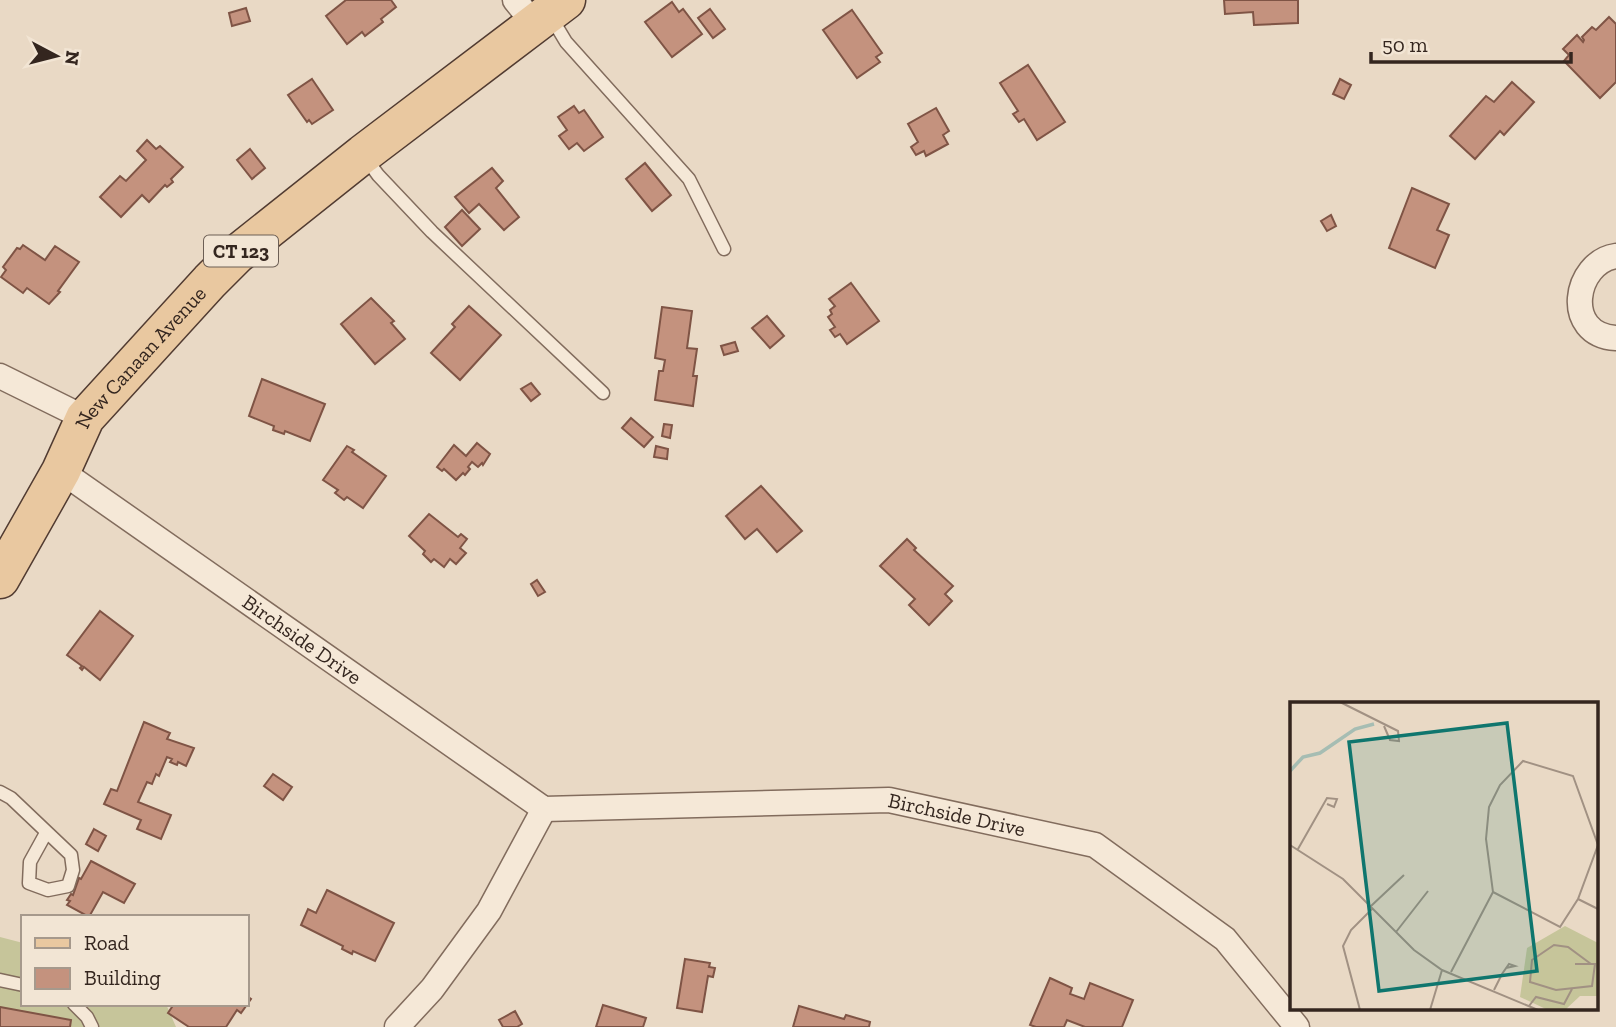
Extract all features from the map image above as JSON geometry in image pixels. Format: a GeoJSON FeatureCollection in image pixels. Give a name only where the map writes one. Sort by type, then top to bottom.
{"type":"FeatureCollection","features":[{"type":"Feature","properties":{"kind":"main road","name":"New Canaan Avenue"},"geometry":{"type":"LineString","coordinates":[[0,579],[61,471],[85,418],[236,255],[541,10]]}},
{"type":"Feature","properties":{"kind":"street"},"geometry":{"type":"LineString","coordinates":[[1616,256],[1598,264],[1588,274],[1581,290],[1580,306],[1583,322],[1592,331],[1606,338],[1616,338]]}},
{"type":"Feature","properties":{"kind":"street"},"geometry":{"type":"LineString","coordinates":[[0,376],[85,418]]}},
{"type":"Feature","properties":{"kind":"street","name":"Birchside Drive"},"geometry":{"type":"LineString","coordinates":[[61,471],[544,809],[889,800],[1094,845],[1225,939],[1297,1027]]}},
{"type":"Feature","properties":{"kind":"street"},"geometry":{"type":"LineString","coordinates":[[397,1027],[432,989],[489,911],[544,809]]}},
{"type":"Feature","properties":{"kind":"lane"},"geometry":{"type":"LineString","coordinates":[[541,10],[566,42],[689,179],[724,249]]}},
{"type":"Feature","properties":{"kind":"lane"},"geometry":{"type":"LineString","coordinates":[[363,154],[378,176],[432,232],[603,393]]}},
{"type":"Feature","properties":{"kind":"lane"},"geometry":{"type":"LineString","coordinates":[[0,792],[10,798],[71,855],[73,870],[68,886],[48,891],[29,883],[30,862],[46,833]]}},
{"type":"Feature","properties":{"kind":"lane"},"geometry":{"type":"LineString","coordinates":[[0,980],[21,985]]}},
{"type":"Feature","properties":{"kind":"lane"},"geometry":{"type":"LineString","coordinates":[[76,1006],[92,1027]]}},
{"type":"Feature","properties":{"kind":"green space"},"geometry":{"type":"Polygon","coordinates":[[[0,937],[21,942],[21,1006],[167,1006],[176,1027],[0,1027],[0,937]]]}},
{"type":"Feature","properties":{"kind":"building"},"geometry":{"type":"Polygon","coordinates":[[[346,0],[391,0],[396,7],[365,36],[362,32],[347,44],[326,16],[346,0]]]}},
{"type":"Feature","properties":{"kind":"building"},"geometry":{"type":"Polygon","coordinates":[[[1224,0],[1298,0],[1298,23],[1254,25],[1253,12],[1225,14],[1224,0]]]}},
{"type":"Feature","properties":{"kind":"building"},"geometry":{"type":"Polygon","coordinates":[[[672,2],[679,12],[683,9],[702,34],[672,57],[645,22],[672,2]]]}},
{"type":"Feature","properties":{"kind":"building"},"geometry":{"type":"Polygon","coordinates":[[[246,8],[250,21],[232,26],[229,13],[246,8]]]}},
{"type":"Feature","properties":{"kind":"building"},"geometry":{"type":"Polygon","coordinates":[[[710,9],[725,29],[713,38],[698,18],[710,9]]]}},
{"type":"Feature","properties":{"kind":"building"},"geometry":{"type":"Polygon","coordinates":[[[852,10],[882,53],[876,57],[880,62],[857,78],[823,30],[852,10]]]}},
{"type":"Feature","properties":{"kind":"building"},"geometry":{"type":"Polygon","coordinates":[[[1609,17],[1616,24],[1616,82],[1600,98],[1564,61],[1569,55],[1563,49],[1577,35],[1583,42],[1582,37],[1592,27],[1596,30],[1609,17]]]}},
{"type":"Feature","properties":{"kind":"building"},"geometry":{"type":"Polygon","coordinates":[[[1028,65],[1065,122],[1037,140],[1024,119],[1019,122],[1013,114],[1018,111],[1000,83],[1028,65]]]}},
{"type":"Feature","properties":{"kind":"building"},"geometry":{"type":"Polygon","coordinates":[[[312,79],[333,110],[312,124],[309,120],[307,122],[288,95],[312,79]]]}},
{"type":"Feature","properties":{"kind":"building"},"geometry":{"type":"Polygon","coordinates":[[[1340,79],[1351,85],[1344,99],[1333,94],[1340,79]]]}},
{"type":"Feature","properties":{"kind":"building"},"geometry":{"type":"Polygon","coordinates":[[[1512,82],[1534,102],[1504,135],[1500,131],[1475,159],[1450,136],[1486,96],[1494,102],[1512,82]]]}},
{"type":"Feature","properties":{"kind":"building"},"geometry":{"type":"Polygon","coordinates":[[[574,106],[579,113],[584,110],[603,137],[584,151],[577,143],[569,149],[559,136],[567,130],[558,117],[574,106]]]}},
{"type":"Feature","properties":{"kind":"building"},"geometry":{"type":"Polygon","coordinates":[[[936,108],[949,131],[943,135],[948,144],[926,156],[924,151],[916,155],[911,147],[918,142],[908,124],[936,108]]]}},
{"type":"Feature","properties":{"kind":"building"},"geometry":{"type":"Polygon","coordinates":[[[147,140],[156,149],[160,146],[183,167],[171,179],[173,182],[167,187],[165,185],[149,202],[142,195],[121,217],[100,197],[120,176],[126,181],[146,160],[137,151],[147,140]]]}},
{"type":"Feature","properties":{"kind":"building"},"geometry":{"type":"Polygon","coordinates":[[[250,149],[265,168],[252,179],[237,160],[250,149]]]}},
{"type":"Feature","properties":{"kind":"building"},"geometry":{"type":"Polygon","coordinates":[[[645,163],[671,195],[652,211],[626,179],[645,163]]]}},
{"type":"Feature","properties":{"kind":"building"},"geometry":{"type":"Polygon","coordinates":[[[492,168],[503,181],[496,188],[519,217],[504,230],[479,204],[469,213],[455,197],[492,168]]]}},
{"type":"Feature","properties":{"kind":"building"},"geometry":{"type":"Polygon","coordinates":[[[1412,188],[1449,204],[1437,230],[1449,235],[1435,268],[1389,248],[1412,188]]]}},
{"type":"Feature","properties":{"kind":"building"},"geometry":{"type":"Polygon","coordinates":[[[462,210],[480,229],[462,246],[445,227],[462,210]]]}},
{"type":"Feature","properties":{"kind":"building"},"geometry":{"type":"Polygon","coordinates":[[[1331,215],[1336,226],[1327,231],[1321,221],[1331,215]]]}},
{"type":"Feature","properties":{"kind":"building"},"geometry":{"type":"Polygon","coordinates":[[[23,245],[45,260],[55,246],[79,262],[49,304],[27,288],[23,293],[1,277],[6,270],[3,267],[17,248],[20,249],[23,245]]]}},
{"type":"Feature","properties":{"kind":"building"},"geometry":{"type":"Polygon","coordinates":[[[851,283],[879,321],[847,344],[840,334],[835,337],[830,330],[835,327],[828,317],[835,306],[829,299],[851,283]]]}},
{"type":"Feature","properties":{"kind":"building"},"geometry":{"type":"Polygon","coordinates":[[[371,298],[394,321],[391,323],[405,339],[375,364],[341,324],[371,298]]]}},
{"type":"Feature","properties":{"kind":"building"},"geometry":{"type":"Polygon","coordinates":[[[469,306],[501,335],[460,380],[431,353],[455,327],[452,324],[469,306]]]}},
{"type":"Feature","properties":{"kind":"building"},"geometry":{"type":"Polygon","coordinates":[[[662,307],[692,311],[687,348],[697,349],[693,376],[697,376],[693,406],[655,400],[659,371],[663,371],[665,360],[655,358],[662,307]]]}},
{"type":"Feature","properties":{"kind":"building"},"geometry":{"type":"Polygon","coordinates":[[[767,316],[784,336],[770,348],[752,328],[767,316]]]}},
{"type":"Feature","properties":{"kind":"building"},"geometry":{"type":"Polygon","coordinates":[[[735,342],[738,351],[724,355],[721,346],[735,342]]]}},
{"type":"Feature","properties":{"kind":"building"},"geometry":{"type":"Polygon","coordinates":[[[262,379],[325,404],[310,441],[285,431],[284,434],[273,430],[274,426],[249,416],[262,379]]]}},
{"type":"Feature","properties":{"kind":"building"},"geometry":{"type":"Polygon","coordinates":[[[531,383],[540,394],[531,401],[521,389],[531,383]]]}},
{"type":"Feature","properties":{"kind":"building"},"geometry":{"type":"Polygon","coordinates":[[[631,418],[653,437],[644,447],[622,428],[631,418]]]}},
{"type":"Feature","properties":{"kind":"building"},"geometry":{"type":"Polygon","coordinates":[[[664,424],[672,425],[670,438],[662,436],[664,424]]]}},
{"type":"Feature","properties":{"kind":"building"},"geometry":{"type":"Polygon","coordinates":[[[477,443],[490,454],[483,465],[482,463],[478,467],[472,462],[465,475],[463,473],[456,480],[444,469],[442,471],[437,467],[454,445],[466,456],[477,443]]]}},
{"type":"Feature","properties":{"kind":"building"},"geometry":{"type":"Polygon","coordinates":[[[347,446],[386,476],[363,508],[347,497],[344,500],[335,493],[338,490],[323,480],[347,446]]]}},
{"type":"Feature","properties":{"kind":"building"},"geometry":{"type":"Polygon","coordinates":[[[656,446],[668,449],[667,459],[654,457],[656,446]]]}},
{"type":"Feature","properties":{"kind":"building"},"geometry":{"type":"Polygon","coordinates":[[[761,486],[802,531],[777,552],[757,529],[745,539],[726,516],[761,486]]]}},
{"type":"Feature","properties":{"kind":"building"},"geometry":{"type":"Polygon","coordinates":[[[429,514],[458,537],[461,534],[467,539],[460,548],[466,553],[456,564],[450,559],[444,567],[434,559],[431,562],[423,554],[425,551],[409,536],[429,514]]]}},
{"type":"Feature","properties":{"kind":"building"},"geometry":{"type":"Polygon","coordinates":[[[907,539],[916,548],[914,550],[953,586],[945,594],[952,601],[929,625],[909,605],[915,599],[880,566],[907,539]]]}},
{"type":"Feature","properties":{"kind":"building"},"geometry":{"type":"Polygon","coordinates":[[[537,580],[545,592],[538,596],[531,584],[537,580]]]}},
{"type":"Feature","properties":{"kind":"building"},"geometry":{"type":"Polygon","coordinates":[[[100,611],[133,636],[100,680],[84,667],[82,670],[82,666],[67,655],[100,611]]]}},
{"type":"Feature","properties":{"kind":"building"},"geometry":{"type":"Polygon","coordinates":[[[144,722],[170,733],[167,739],[194,748],[186,766],[170,762],[172,759],[167,757],[159,776],[156,774],[152,784],[147,782],[138,802],[171,815],[161,839],[137,829],[141,820],[104,804],[111,789],[117,791],[144,722]]]}},
{"type":"Feature","properties":{"kind":"building"},"geometry":{"type":"Polygon","coordinates":[[[273,774],[292,787],[283,800],[264,786],[273,774]]]}},
{"type":"Feature","properties":{"kind":"building"},"geometry":{"type":"Polygon","coordinates":[[[94,829],[106,836],[98,851],[86,844],[94,829]]]}},
{"type":"Feature","properties":{"kind":"building"},"geometry":{"type":"Polygon","coordinates":[[[91,861],[135,884],[124,903],[103,892],[90,915],[85,915],[67,905],[70,901],[67,900],[73,895],[79,878],[81,879],[91,861]]]}},
{"type":"Feature","properties":{"kind":"building"},"geometry":{"type":"Polygon","coordinates":[[[327,890],[394,923],[375,961],[353,951],[352,954],[342,949],[343,946],[301,925],[308,909],[316,913],[327,890]]]}},
{"type":"Feature","properties":{"kind":"building"},"geometry":{"type":"Polygon","coordinates":[[[685,959],[710,963],[709,967],[715,968],[713,977],[708,976],[702,1012],[677,1008],[685,959]]]}},
{"type":"Feature","properties":{"kind":"building"},"geometry":{"type":"Polygon","coordinates":[[[1050,978],[1072,988],[1070,994],[1084,999],[1090,983],[1133,1000],[1122,1027],[1085,1027],[1067,1020],[1064,1027],[1030,1025],[1050,978]]]}},
{"type":"Feature","properties":{"kind":"building"},"geometry":{"type":"Polygon","coordinates":[[[603,1005],[646,1018],[643,1027],[596,1027],[603,1005]]]}},
{"type":"Feature","properties":{"kind":"building"},"geometry":{"type":"Polygon","coordinates":[[[173,1006],[246,1006],[241,1013],[237,1010],[226,1027],[189,1027],[168,1013],[173,1006]]]}},
{"type":"Feature","properties":{"kind":"building"},"geometry":{"type":"Polygon","coordinates":[[[799,1006],[844,1019],[846,1015],[870,1022],[869,1027],[793,1027],[799,1006]]]}},
{"type":"Feature","properties":{"kind":"building"},"geometry":{"type":"Polygon","coordinates":[[[0,1007],[71,1020],[70,1027],[0,1027],[0,1007]]]}},
{"type":"Feature","properties":{"kind":"building"},"geometry":{"type":"Polygon","coordinates":[[[515,1011],[522,1024],[517,1027],[503,1027],[499,1020],[515,1011]]]}}]}
